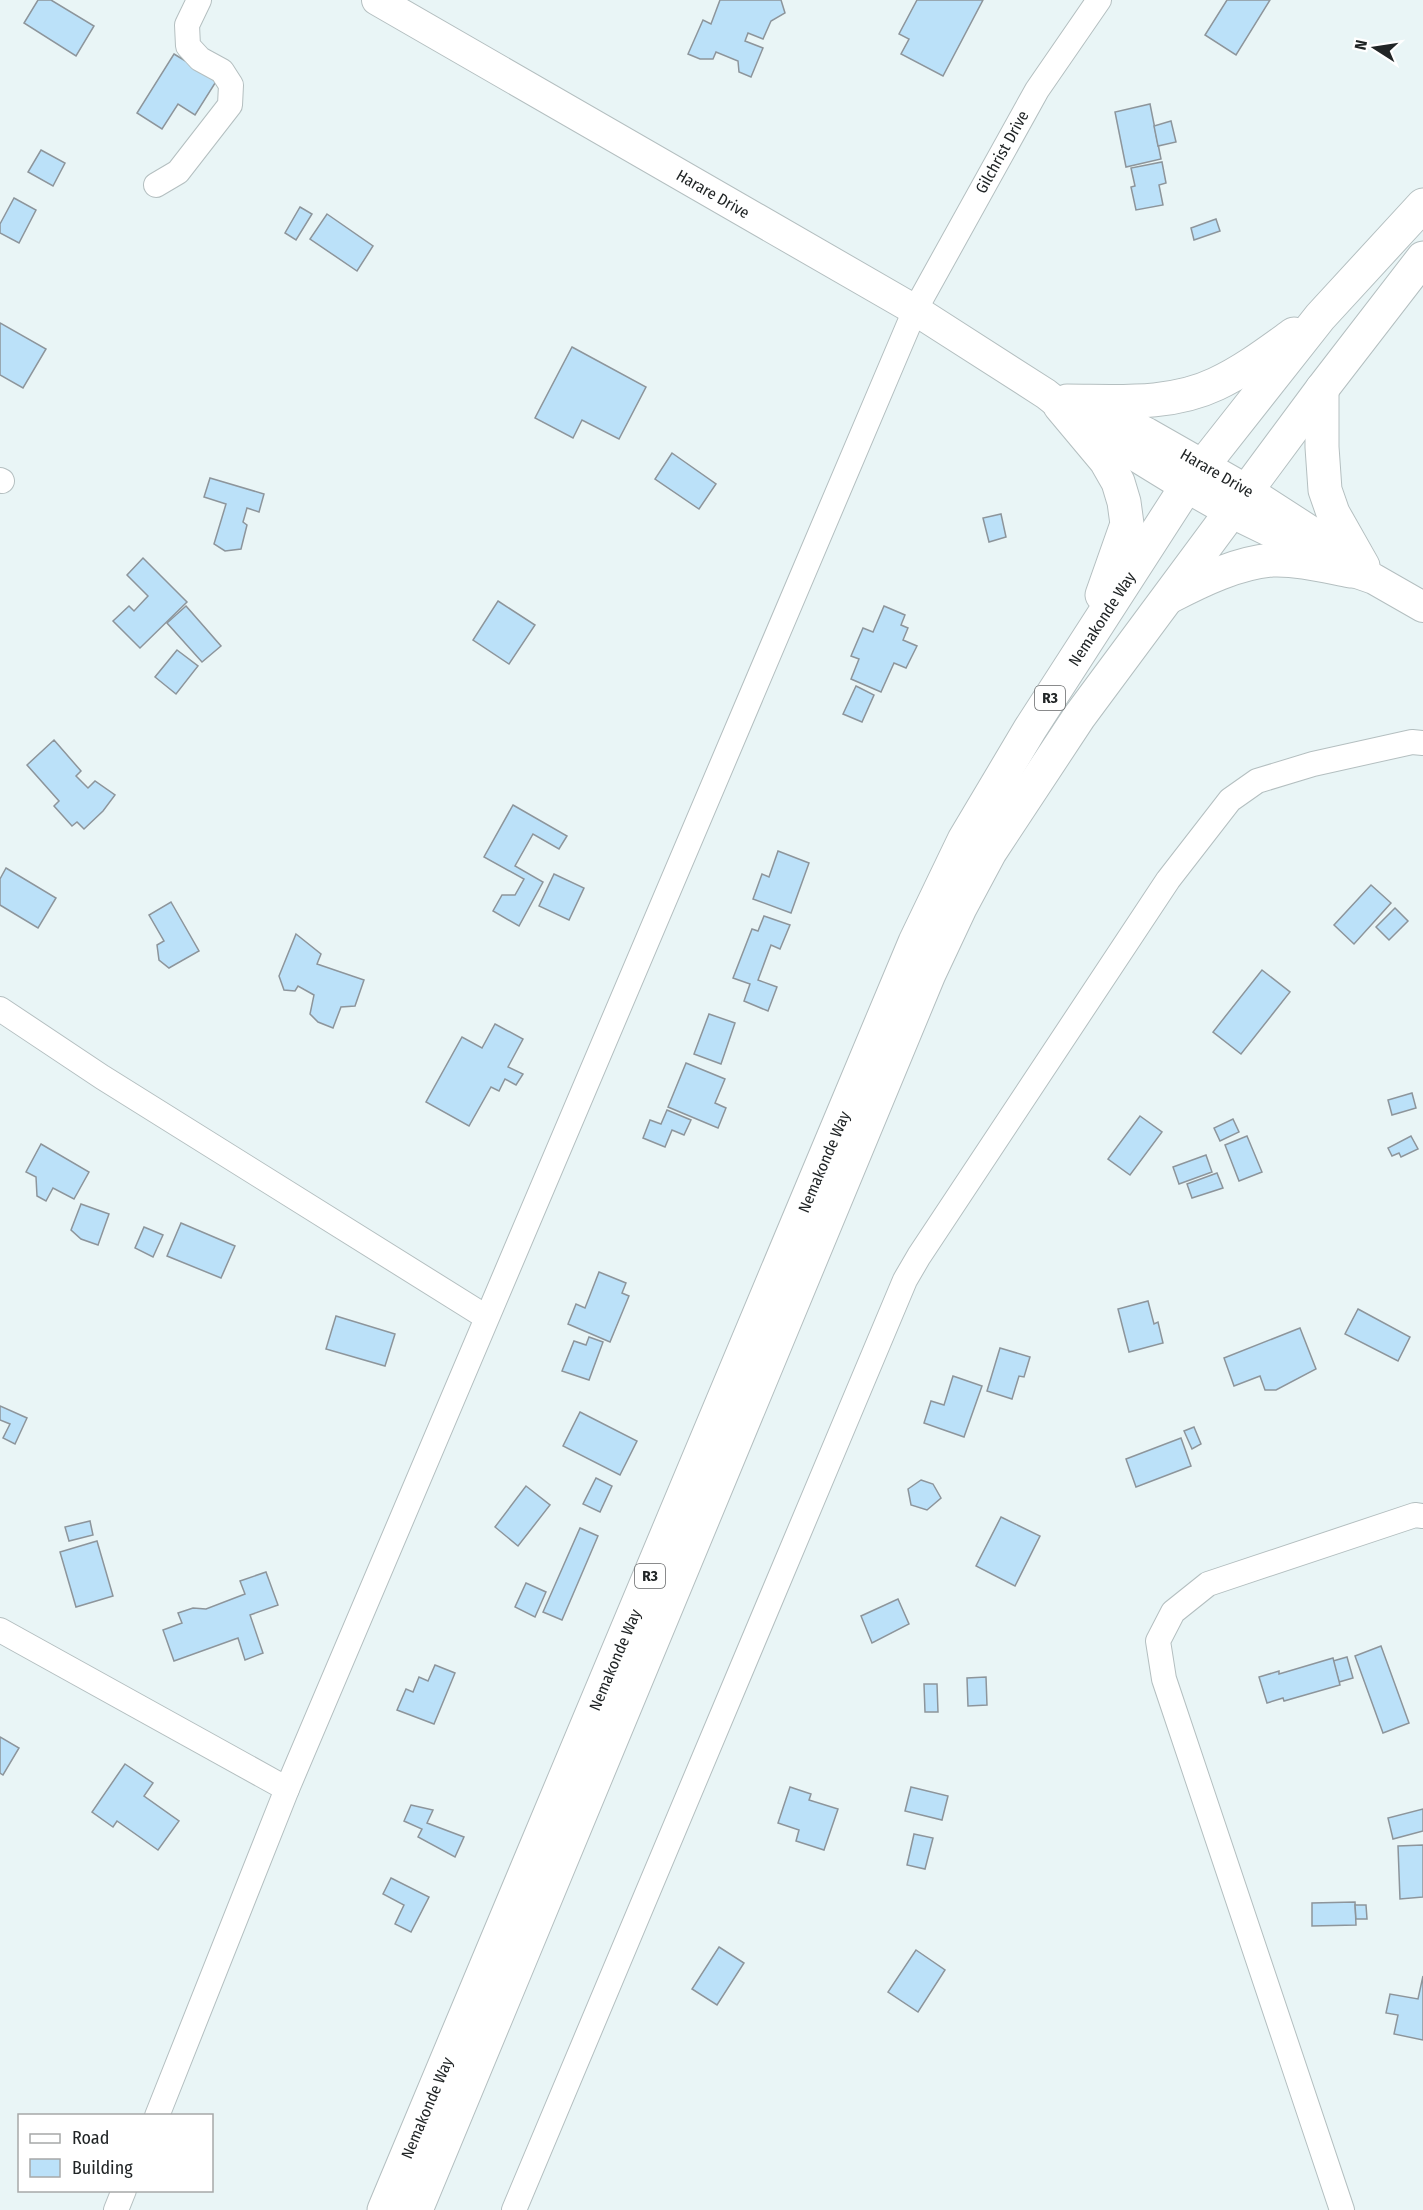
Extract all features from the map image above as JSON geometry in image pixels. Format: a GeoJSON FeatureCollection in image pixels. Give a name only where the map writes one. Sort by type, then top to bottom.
{"type":"FeatureCollection","features":[{"type":"Feature","properties":{"kind":"highway","name":"Nemakonde Way"},"geometry":{"type":"LineString","coordinates":[[384,2210],[915,942],[964,840],[1030,729],[1194,476],[1320,317],[1369,261],[1423,205]]}},
{"type":"Feature","properties":{"kind":"highway","name":"Nemakonde Way"},"geometry":{"type":"LineString","coordinates":[[416,2210],[929,974],[960,908],[990,852],[1079,717],[1322,389],[1423,258]]}},
{"type":"Feature","properties":{"kind":"highway"},"geometry":{"type":"LineString","coordinates":[[1057,400],[1161,400],[1184,396],[1216,384],[1320,317]]}},
{"type":"Feature","properties":{"kind":"highway"},"geometry":{"type":"LineString","coordinates":[[1322,389],[1325,490],[1333,513],[1362,572]]}},
{"type":"Feature","properties":{"kind":"highway"},"geometry":{"type":"LineString","coordinates":[[1057,400],[1106,461],[1118,482],[1127,524],[1084,647]]}},
{"type":"Feature","properties":{"kind":"highway"},"geometry":{"type":"LineString","coordinates":[[1166,599],[1199,581],[1273,560],[1305,562],[1362,572]]}},
{"type":"Feature","properties":{"kind":"main road","name":"Harare Drive"},"geometry":{"type":"LineString","coordinates":[[377,0],[915,310],[1057,400],[1119,419],[1147,433],[1194,476],[1423,607]]}},
{"type":"Feature","properties":{"kind":"street"},"geometry":{"type":"LineString","coordinates":[[156,185],[178,172],[230,105],[231,85],[222,71],[200,59],[188,46],[187,25],[199,0]]}},
{"type":"Feature","properties":{"kind":"street","name":"Gilchrist Drive"},"geometry":{"type":"LineString","coordinates":[[157,2114],[287,1788],[915,310],[1037,90],[1099,0]]}},
{"type":"Feature","properties":{"kind":"street"},"geometry":{"type":"LineString","coordinates":[[514,2210],[803,1519],[905,1280],[919,1256],[1168,880],[1230,800],[1257,781],[1313,764],[1402,744],[1423,743]]}},
{"type":"Feature","properties":{"kind":"street"},"geometry":{"type":"LineString","coordinates":[[0,1009],[102,1077],[486,1317]]}},
{"type":"Feature","properties":{"kind":"street"},"geometry":{"type":"LineString","coordinates":[[1342,2210],[1164,1679],[1158,1641],[1173,1612],[1208,1584],[1415,1515],[1423,1516]]}},
{"type":"Feature","properties":{"kind":"street"},"geometry":{"type":"LineString","coordinates":[[0,1630],[287,1788]]}},
{"type":"Feature","properties":{"kind":"street"},"geometry":{"type":"LineString","coordinates":[[116,2210],[123,2192]]}},
{"type":"Feature","properties":{"kind":"building"},"geometry":{"type":"Polygon","coordinates":[[[38,0],[51,0],[94,26],[76,56],[24,23],[38,0]]]}},
{"type":"Feature","properties":{"kind":"building"},"geometry":{"type":"Polygon","coordinates":[[[720,0],[781,0],[785,13],[771,21],[763,39],[748,33],[745,41],[763,48],[751,77],[739,72],[738,61],[716,52],[713,59],[700,59],[688,54],[703,20],[711,24],[720,0]]]}},
{"type":"Feature","properties":{"kind":"building"},"geometry":{"type":"Polygon","coordinates":[[[917,0],[983,0],[943,76],[901,54],[909,39],[899,34],[917,0]]]}},
{"type":"Feature","properties":{"kind":"building"},"geometry":{"type":"Polygon","coordinates":[[[1227,0],[1270,0],[1236,55],[1205,35],[1227,0]]]}},
{"type":"Feature","properties":{"kind":"building"},"geometry":{"type":"Polygon","coordinates":[[[174,54],[217,80],[195,115],[178,104],[162,129],[137,113],[174,54]]]}},
{"type":"Feature","properties":{"kind":"building"},"geometry":{"type":"Polygon","coordinates":[[[1150,104],[1161,159],[1126,167],[1115,112],[1150,104]]]}},
{"type":"Feature","properties":{"kind":"building"},"geometry":{"type":"Polygon","coordinates":[[[1171,121],[1176,142],[1158,146],[1154,126],[1171,121]]]}},
{"type":"Feature","properties":{"kind":"building"},"geometry":{"type":"Polygon","coordinates":[[[41,150],[65,163],[53,186],[28,172],[41,150]]]}},
{"type":"Feature","properties":{"kind":"building"},"geometry":{"type":"Polygon","coordinates":[[[1162,162],[1166,183],[1159,185],[1163,205],[1136,210],[1131,187],[1135,186],[1131,168],[1162,162]]]}},
{"type":"Feature","properties":{"kind":"building"},"geometry":{"type":"Polygon","coordinates":[[[14,198],[36,210],[19,243],[0,233],[0,224],[14,198]]]}},
{"type":"Feature","properties":{"kind":"building"},"geometry":{"type":"Polygon","coordinates":[[[300,207],[312,214],[296,240],[285,233],[300,207]]]}},
{"type":"Feature","properties":{"kind":"building"},"geometry":{"type":"Polygon","coordinates":[[[327,214],[373,246],[357,271],[310,239],[327,214]]]}},
{"type":"Feature","properties":{"kind":"building"},"geometry":{"type":"Polygon","coordinates":[[[1216,219],[1220,231],[1194,240],[1191,228],[1216,219]]]}},
{"type":"Feature","properties":{"kind":"building"},"geometry":{"type":"Polygon","coordinates":[[[0,323],[46,349],[23,388],[0,375],[0,323]]]}},
{"type":"Feature","properties":{"kind":"building"},"geometry":{"type":"Polygon","coordinates":[[[572,347],[646,387],[619,439],[582,420],[573,438],[535,418],[572,347]]]}},
{"type":"Feature","properties":{"kind":"building"},"geometry":{"type":"Polygon","coordinates":[[[672,453],[716,484],[699,509],[655,479],[672,453]]]}},
{"type":"Feature","properties":{"kind":"building"},"geometry":{"type":"Polygon","coordinates":[[[210,478],[264,494],[259,512],[247,508],[243,522],[247,525],[241,549],[225,551],[214,544],[226,504],[204,497],[210,478]]]}},
{"type":"Feature","properties":{"kind":"building"},"geometry":{"type":"Polygon","coordinates":[[[1001,514],[1006,537],[989,542],[983,518],[1001,514]]]}},
{"type":"Feature","properties":{"kind":"building"},"geometry":{"type":"Polygon","coordinates":[[[143,558],[187,602],[140,648],[113,621],[129,606],[134,611],[148,596],[127,575],[143,558]]]}},
{"type":"Feature","properties":{"kind":"building"},"geometry":{"type":"Polygon","coordinates":[[[498,601],[535,625],[509,664],[473,640],[498,601]]]}},
{"type":"Feature","properties":{"kind":"building"},"geometry":{"type":"Polygon","coordinates":[[[186,606],[221,646],[202,662],[167,623],[186,606]]]}},
{"type":"Feature","properties":{"kind":"building"},"geometry":{"type":"Polygon","coordinates":[[[884,606],[905,615],[901,625],[908,628],[903,640],[917,646],[906,668],[894,663],[881,692],[851,679],[859,659],[851,656],[863,628],[873,632],[884,606]]]}},
{"type":"Feature","properties":{"kind":"building"},"geometry":{"type":"Polygon","coordinates":[[[177,650],[198,666],[176,694],[155,677],[177,650]]]}},
{"type":"Feature","properties":{"kind":"building"},"geometry":{"type":"Polygon","coordinates":[[[856,686],[874,695],[862,722],[843,714],[856,686]]]}},
{"type":"Feature","properties":{"kind":"building"},"geometry":{"type":"Polygon","coordinates":[[[54,740],[81,771],[76,776],[88,788],[95,781],[115,795],[103,811],[84,829],[77,822],[72,826],[54,806],[59,801],[27,765],[54,740]]]}},
{"type":"Feature","properties":{"kind":"building"},"geometry":{"type":"Polygon","coordinates":[[[513,805],[567,836],[559,849],[533,834],[515,866],[543,882],[519,926],[493,911],[502,895],[515,895],[524,879],[484,857],[513,805]]]}},
{"type":"Feature","properties":{"kind":"building"},"geometry":{"type":"Polygon","coordinates":[[[778,851],[809,863],[791,913],[753,899],[762,874],[769,877],[778,851]]]}},
{"type":"Feature","properties":{"kind":"building"},"geometry":{"type":"Polygon","coordinates":[[[6,868],[56,898],[38,928],[0,905],[0,879],[6,868]]]}},
{"type":"Feature","properties":{"kind":"building"},"geometry":{"type":"Polygon","coordinates":[[[554,874],[584,888],[569,920],[539,906],[554,874]]]}},
{"type":"Feature","properties":{"kind":"building"},"geometry":{"type":"Polygon","coordinates":[[[1371,885],[1391,903],[1354,944],[1334,925],[1371,885]]]}},
{"type":"Feature","properties":{"kind":"building"},"geometry":{"type":"Polygon","coordinates":[[[171,902],[199,951],[169,968],[159,960],[157,945],[164,941],[149,915],[171,902]]]}},
{"type":"Feature","properties":{"kind":"building"},"geometry":{"type":"Polygon","coordinates":[[[1395,908],[1408,921],[1389,940],[1376,927],[1395,908]]]}},
{"type":"Feature","properties":{"kind":"building"},"geometry":{"type":"Polygon","coordinates":[[[764,916],[790,925],[780,949],[771,945],[758,980],[777,987],[768,1011],[744,1001],[750,984],[733,978],[752,929],[758,931],[764,916]]]}},
{"type":"Feature","properties":{"kind":"building"},"geometry":{"type":"Polygon","coordinates":[[[296,934],[321,954],[317,964],[364,980],[355,1006],[341,1007],[333,1028],[318,1022],[310,1014],[314,995],[298,986],[295,991],[284,990],[279,976],[296,934]]]}},
{"type":"Feature","properties":{"kind":"building"},"geometry":{"type":"Polygon","coordinates":[[[1262,970],[1290,992],[1241,1054],[1213,1032],[1262,970]]]}},
{"type":"Feature","properties":{"kind":"building"},"geometry":{"type":"Polygon","coordinates":[[[709,1014],[735,1023],[721,1064],[694,1054],[709,1014]]]}},
{"type":"Feature","properties":{"kind":"building"},"geometry":{"type":"Polygon","coordinates":[[[495,1024],[523,1039],[508,1067],[523,1074],[516,1085],[505,1079],[499,1091],[491,1087],[469,1126],[426,1102],[462,1037],[482,1048],[495,1024]]]}},
{"type":"Feature","properties":{"kind":"building"},"geometry":{"type":"Polygon","coordinates":[[[686,1063],[725,1079],[715,1103],[726,1108],[718,1128],[668,1107],[686,1063]]]}},
{"type":"Feature","properties":{"kind":"building"},"geometry":{"type":"Polygon","coordinates":[[[1412,1093],[1416,1108],[1392,1115],[1388,1100],[1412,1093]]]}},
{"type":"Feature","properties":{"kind":"building"},"geometry":{"type":"Polygon","coordinates":[[[667,1110],[691,1120],[684,1135],[672,1130],[665,1147],[643,1138],[650,1120],[661,1124],[667,1110]]]}},
{"type":"Feature","properties":{"kind":"building"},"geometry":{"type":"Polygon","coordinates":[[[1140,1116],[1162,1132],[1130,1175],[1108,1159],[1140,1116]]]}},
{"type":"Feature","properties":{"kind":"building"},"geometry":{"type":"Polygon","coordinates":[[[1233,1119],[1239,1132],[1220,1141],[1214,1128],[1233,1119]]]}},
{"type":"Feature","properties":{"kind":"building"},"geometry":{"type":"Polygon","coordinates":[[[1247,1136],[1262,1172],[1239,1181],[1225,1145],[1247,1136]]]}},
{"type":"Feature","properties":{"kind":"building"},"geometry":{"type":"Polygon","coordinates":[[[1411,1136],[1418,1149],[1401,1157],[1399,1153],[1392,1156],[1388,1148],[1411,1136]]]}},
{"type":"Feature","properties":{"kind":"building"},"geometry":{"type":"Polygon","coordinates":[[[41,1144],[89,1172],[74,1199],[53,1188],[46,1201],[37,1196],[36,1177],[26,1172],[41,1144]]]}},
{"type":"Feature","properties":{"kind":"building"},"geometry":{"type":"Polygon","coordinates":[[[1206,1155],[1212,1172],[1179,1184],[1173,1167],[1206,1155]]]}},
{"type":"Feature","properties":{"kind":"building"},"geometry":{"type":"Polygon","coordinates":[[[1217,1173],[1223,1188],[1192,1198],[1187,1184],[1217,1173]]]}},
{"type":"Feature","properties":{"kind":"building"},"geometry":{"type":"Polygon","coordinates":[[[81,1204],[109,1214],[98,1245],[81,1239],[71,1230],[81,1204]]]}},
{"type":"Feature","properties":{"kind":"building"},"geometry":{"type":"Polygon","coordinates":[[[181,1223],[235,1246],[221,1278],[167,1256],[181,1223]]]}},
{"type":"Feature","properties":{"kind":"building"},"geometry":{"type":"Polygon","coordinates":[[[144,1227],[163,1235],[153,1257],[135,1248],[144,1227]]]}},
{"type":"Feature","properties":{"kind":"building"},"geometry":{"type":"Polygon","coordinates":[[[599,1272],[626,1283],[622,1293],[629,1296],[610,1342],[568,1324],[576,1304],[585,1308],[599,1272]]]}},
{"type":"Feature","properties":{"kind":"building"},"geometry":{"type":"Polygon","coordinates":[[[1148,1301],[1154,1324],[1158,1322],[1163,1343],[1129,1352],[1118,1309],[1148,1301]]]}},
{"type":"Feature","properties":{"kind":"building"},"geometry":{"type":"Polygon","coordinates":[[[1358,1309],[1410,1337],[1398,1361],[1345,1334],[1358,1309]]]}},
{"type":"Feature","properties":{"kind":"building"},"geometry":{"type":"Polygon","coordinates":[[[336,1316],[395,1334],[385,1366],[326,1349],[336,1316]]]}},
{"type":"Feature","properties":{"kind":"building"},"geometry":{"type":"Polygon","coordinates":[[[1300,1328],[1316,1369],[1276,1390],[1265,1390],[1260,1376],[1234,1386],[1224,1358],[1300,1328]]]}},
{"type":"Feature","properties":{"kind":"building"},"geometry":{"type":"Polygon","coordinates":[[[589,1337],[603,1342],[589,1380],[562,1371],[574,1341],[586,1345],[589,1337]]]}},
{"type":"Feature","properties":{"kind":"building"},"geometry":{"type":"Polygon","coordinates":[[[1000,1348],[1030,1357],[1024,1377],[1019,1376],[1012,1399],[987,1391],[1000,1348]]]}},
{"type":"Feature","properties":{"kind":"building"},"geometry":{"type":"Polygon","coordinates":[[[953,1376],[982,1386],[964,1437],[924,1423],[931,1401],[944,1405],[953,1376]]]}},
{"type":"Feature","properties":{"kind":"building"},"geometry":{"type":"Polygon","coordinates":[[[0,1406],[27,1418],[15,1444],[3,1438],[10,1424],[0,1420],[0,1406]]]}},
{"type":"Feature","properties":{"kind":"building"},"geometry":{"type":"Polygon","coordinates":[[[580,1412],[637,1441],[620,1475],[563,1446],[580,1412]]]}},
{"type":"Feature","properties":{"kind":"building"},"geometry":{"type":"Polygon","coordinates":[[[1194,1427],[1201,1444],[1192,1449],[1184,1431],[1194,1427]]]}},
{"type":"Feature","properties":{"kind":"building"},"geometry":{"type":"Polygon","coordinates":[[[1181,1438],[1191,1466],[1136,1487],[1126,1459],[1181,1438]]]}},
{"type":"Feature","properties":{"kind":"building"},"geometry":{"type":"Polygon","coordinates":[[[596,1478],[612,1486],[600,1512],[583,1504],[596,1478]]]}},
{"type":"Feature","properties":{"kind":"building"},"geometry":{"type":"Polygon","coordinates":[[[921,1480],[933,1484],[941,1498],[927,1510],[911,1505],[908,1489],[921,1480]]]}},
{"type":"Feature","properties":{"kind":"building"},"geometry":{"type":"Polygon","coordinates":[[[526,1486],[550,1505],[518,1546],[495,1527],[526,1486]]]}},
{"type":"Feature","properties":{"kind":"building"},"geometry":{"type":"Polygon","coordinates":[[[1001,1517],[1040,1536],[1015,1586],[976,1566],[1001,1517]]]}},
{"type":"Feature","properties":{"kind":"building"},"geometry":{"type":"Polygon","coordinates":[[[90,1521],[93,1535],[69,1541],[65,1527],[90,1521]]]}},
{"type":"Feature","properties":{"kind":"building"},"geometry":{"type":"Polygon","coordinates":[[[580,1528],[598,1536],[562,1620],[543,1612],[580,1528]]]}},
{"type":"Feature","properties":{"kind":"building"},"geometry":{"type":"Polygon","coordinates":[[[97,1541],[113,1596],[76,1607],[60,1552],[97,1541]]]}},
{"type":"Feature","properties":{"kind":"building"},"geometry":{"type":"Polygon","coordinates":[[[266,1572],[278,1605],[250,1615],[263,1653],[245,1660],[238,1638],[174,1661],[163,1630],[182,1623],[178,1613],[193,1608],[206,1609],[245,1594],[240,1581],[266,1572]]]}},
{"type":"Feature","properties":{"kind":"building"},"geometry":{"type":"Polygon","coordinates":[[[526,1583],[546,1592],[535,1617],[515,1607],[526,1583]]]}},
{"type":"Feature","properties":{"kind":"building"},"geometry":{"type":"Polygon","coordinates":[[[898,1599],[909,1624],[872,1643],[861,1616],[898,1599]]]}},
{"type":"Feature","properties":{"kind":"building"},"geometry":{"type":"Polygon","coordinates":[[[1381,1646],[1409,1723],[1383,1733],[1355,1656],[1381,1646]]]}},
{"type":"Feature","properties":{"kind":"building"},"geometry":{"type":"Polygon","coordinates":[[[1347,1657],[1353,1678],[1339,1682],[1333,1661],[1347,1657]]]}},
{"type":"Feature","properties":{"kind":"building"},"geometry":{"type":"Polygon","coordinates":[[[1333,1658],[1340,1685],[1284,1701],[1283,1698],[1267,1703],[1259,1677],[1279,1671],[1279,1674],[1333,1658]]]}},
{"type":"Feature","properties":{"kind":"building"},"geometry":{"type":"Polygon","coordinates":[[[435,1665],[455,1673],[434,1724],[397,1710],[406,1689],[413,1692],[419,1677],[428,1681],[435,1665]]]}},
{"type":"Feature","properties":{"kind":"building"},"geometry":{"type":"Polygon","coordinates":[[[986,1677],[987,1705],[968,1706],[967,1678],[986,1677]]]}},
{"type":"Feature","properties":{"kind":"building"},"geometry":{"type":"Polygon","coordinates":[[[924,1684],[937,1684],[938,1712],[925,1712],[924,1684]]]}},
{"type":"Feature","properties":{"kind":"building"},"geometry":{"type":"Polygon","coordinates":[[[0,1737],[19,1748],[3,1775],[0,1773],[0,1737]]]}},
{"type":"Feature","properties":{"kind":"building"},"geometry":{"type":"Polygon","coordinates":[[[125,1764],[153,1783],[144,1796],[179,1821],[158,1850],[117,1821],[113,1827],[92,1812],[125,1764]]]}},
{"type":"Feature","properties":{"kind":"building"},"geometry":{"type":"Polygon","coordinates":[[[790,1787],[811,1794],[809,1800],[838,1809],[824,1850],[796,1841],[799,1830],[778,1823],[790,1787]]]}},
{"type":"Feature","properties":{"kind":"building"},"geometry":{"type":"Polygon","coordinates":[[[911,1787],[948,1796],[942,1820],[905,1811],[911,1787]]]}},
{"type":"Feature","properties":{"kind":"building"},"geometry":{"type":"Polygon","coordinates":[[[411,1805],[433,1810],[427,1823],[464,1837],[455,1857],[418,1837],[422,1829],[404,1821],[411,1805]]]}},
{"type":"Feature","properties":{"kind":"building"},"geometry":{"type":"Polygon","coordinates":[[[1423,1809],[1423,1831],[1393,1839],[1388,1818],[1423,1809]]]}},
{"type":"Feature","properties":{"kind":"building"},"geometry":{"type":"Polygon","coordinates":[[[914,1834],[933,1838],[925,1869],[907,1865],[914,1834]]]}},
{"type":"Feature","properties":{"kind":"building"},"geometry":{"type":"Polygon","coordinates":[[[1423,1845],[1423,1897],[1400,1899],[1398,1846],[1423,1845]]]}},
{"type":"Feature","properties":{"kind":"building"},"geometry":{"type":"Polygon","coordinates":[[[391,1878],[429,1897],[411,1932],[395,1924],[404,1905],[383,1894],[391,1878]]]}},
{"type":"Feature","properties":{"kind":"building"},"geometry":{"type":"Polygon","coordinates":[[[1355,1902],[1356,1925],[1312,1926],[1312,1903],[1355,1902]]]}},
{"type":"Feature","properties":{"kind":"building"},"geometry":{"type":"Polygon","coordinates":[[[1355,1905],[1366,1905],[1367,1919],[1356,1919],[1355,1905]]]}},
{"type":"Feature","properties":{"kind":"building"},"geometry":{"type":"Polygon","coordinates":[[[719,1947],[744,1963],[717,2005],[692,1989],[719,1947]]]}},
{"type":"Feature","properties":{"kind":"building"},"geometry":{"type":"Polygon","coordinates":[[[916,1950],[945,1970],[918,2012],[888,1992],[916,1950]]]}},
{"type":"Feature","properties":{"kind":"building"},"geometry":{"type":"Polygon","coordinates":[[[1423,1976],[1423,2040],[1394,2034],[1398,2015],[1386,2013],[1390,1994],[1418,1999],[1423,1976]]]}}]}
